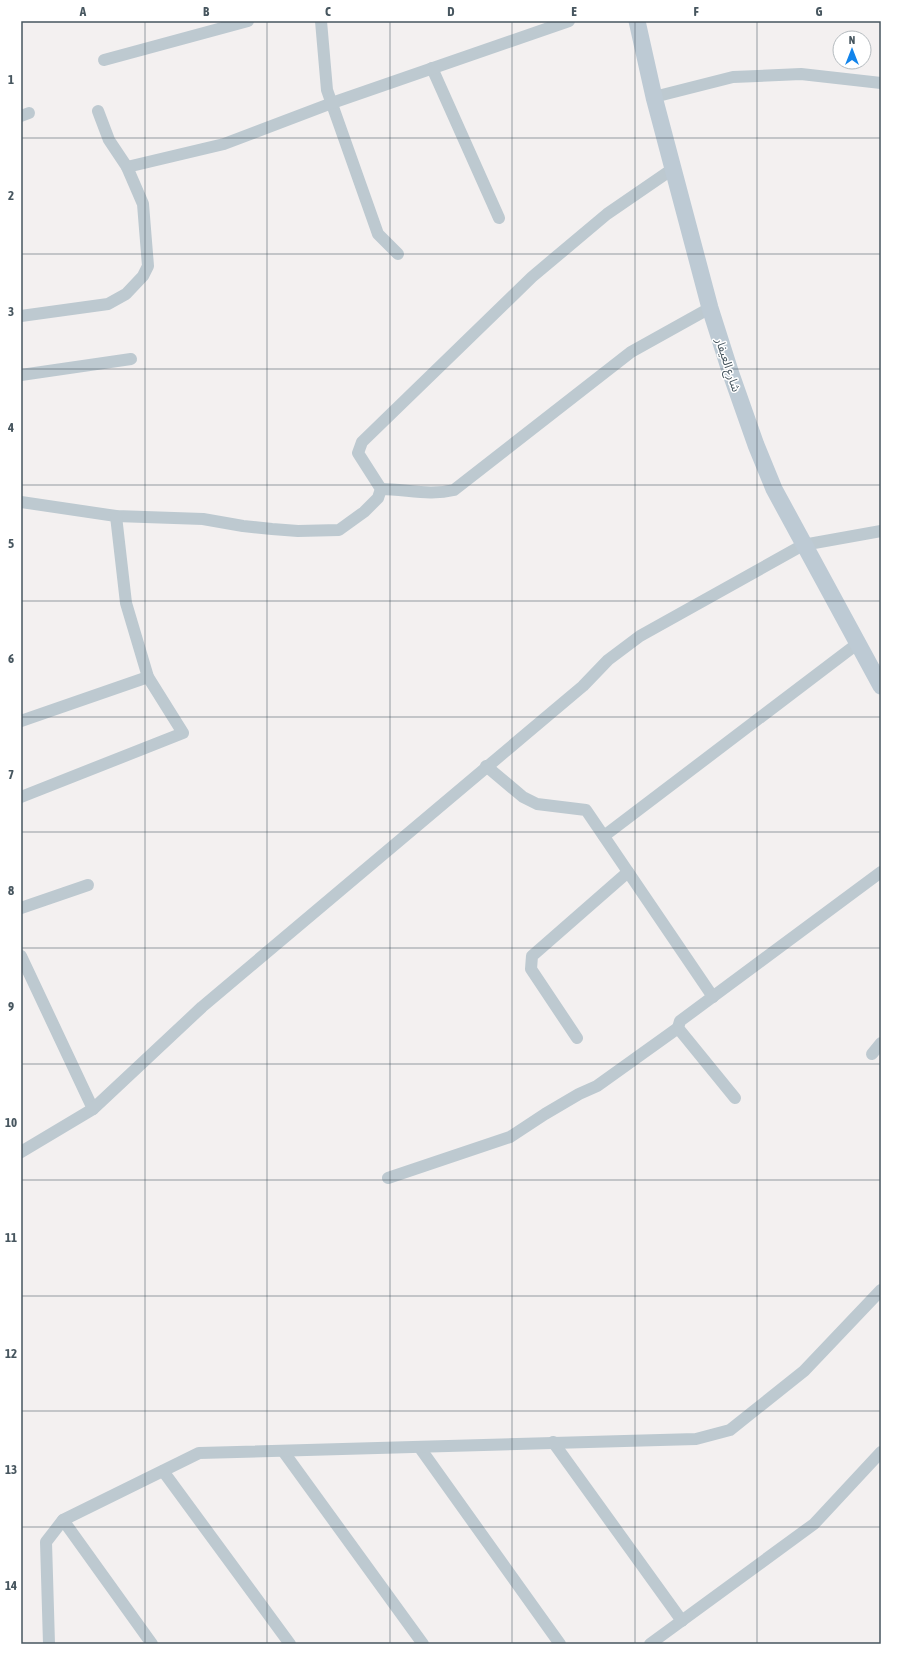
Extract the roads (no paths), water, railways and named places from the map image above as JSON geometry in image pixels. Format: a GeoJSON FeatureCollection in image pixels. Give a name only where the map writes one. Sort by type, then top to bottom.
{"type":"FeatureCollection","features":[{"type":"Feature","properties":{"kind":"main road","name":"شارع العيفار"},"geometry":{"type":"LineString","coordinates":[[637,21],[654,97],[710,308],[756,445],[774,489],[803,545],[881,686]]}},
{"type":"Feature","properties":{"kind":"street"},"geometry":{"type":"LineString","coordinates":[[104,60],[248,21]]}},
{"type":"Feature","properties":{"kind":"street"},"geometry":{"type":"LineString","coordinates":[[321,21],[327,90],[378,234],[398,254]]}},
{"type":"Feature","properties":{"kind":"street"},"geometry":{"type":"LineString","coordinates":[[127,168],[224,144],[332,103],[569,21]]}},
{"type":"Feature","properties":{"kind":"street"},"geometry":{"type":"LineString","coordinates":[[432,68],[499,218]]}},
{"type":"Feature","properties":{"kind":"street"},"geometry":{"type":"LineString","coordinates":[[654,97],[733,76],[801,74],[881,83]]}},
{"type":"Feature","properties":{"kind":"street"},"geometry":{"type":"LineString","coordinates":[[21,316],[108,304],[126,294],[143,276],[148,266],[143,204],[127,168],[109,140],[98,111]]}},
{"type":"Feature","properties":{"kind":"street"},"geometry":{"type":"LineString","coordinates":[[381,489],[358,453],[362,442],[532,277],[607,214],[674,168]]}},
{"type":"Feature","properties":{"kind":"street"},"geometry":{"type":"LineString","coordinates":[[381,489],[400,489],[429,494],[454,490],[631,352],[710,308]]}},
{"type":"Feature","properties":{"kind":"street"},"geometry":{"type":"LineString","coordinates":[[21,375],[131,360]]}},
{"type":"Feature","properties":{"kind":"street"},"geometry":{"type":"LineString","coordinates":[[21,502],[116,516],[203,519],[242,526],[292,531],[339,530],[368,508],[378,498],[381,489]]}},
{"type":"Feature","properties":{"kind":"street"},"geometry":{"type":"LineString","coordinates":[[21,797],[183,733],[148,677],[126,603],[116,516]]}},
{"type":"Feature","properties":{"kind":"street"},"geometry":{"type":"LineString","coordinates":[[21,1152],[93,1109],[202,1007],[486,766],[583,686],[608,660],[640,636],[803,545],[881,531]]}},
{"type":"Feature","properties":{"kind":"street"},"geometry":{"type":"LineString","coordinates":[[604,836],[857,644]]}},
{"type":"Feature","properties":{"kind":"street"},"geometry":{"type":"LineString","coordinates":[[21,721],[148,677]]}},
{"type":"Feature","properties":{"kind":"street"},"geometry":{"type":"LineString","coordinates":[[486,766],[523,797],[537,804],[586,810],[713,997]]}},
{"type":"Feature","properties":{"kind":"street"},"geometry":{"type":"LineString","coordinates":[[577,1038],[531,969],[532,956],[628,872]]}},
{"type":"Feature","properties":{"kind":"street"},"geometry":{"type":"LineString","coordinates":[[388,1178],[510,1136],[565,1102],[597,1086],[678,1028],[680,1022],[881,872]]}},
{"type":"Feature","properties":{"kind":"street"},"geometry":{"type":"LineString","coordinates":[[21,908],[88,885]]}},
{"type":"Feature","properties":{"kind":"street"},"geometry":{"type":"LineString","coordinates":[[21,956],[93,1109]]}},
{"type":"Feature","properties":{"kind":"street"},"geometry":{"type":"LineString","coordinates":[[678,1028],[735,1098]]}},
{"type":"Feature","properties":{"kind":"street"},"geometry":{"type":"LineString","coordinates":[[872,1054],[881,1044]]}},
{"type":"Feature","properties":{"kind":"street"},"geometry":{"type":"LineString","coordinates":[[49,1644],[46,1542],[63,1520],[199,1453],[420,1448],[553,1442],[696,1439],[730,1430],[804,1371],[881,1290]]}},
{"type":"Feature","properties":{"kind":"street"},"geometry":{"type":"LineString","coordinates":[[553,1442],[682,1621]]}},
{"type":"Feature","properties":{"kind":"street"},"geometry":{"type":"LineString","coordinates":[[420,1448],[560,1644]]}},
{"type":"Feature","properties":{"kind":"street"},"geometry":{"type":"LineString","coordinates":[[283,1451],[423,1644]]}},
{"type":"Feature","properties":{"kind":"street"},"geometry":{"type":"LineString","coordinates":[[650,1644],[814,1524],[881,1452]]}},
{"type":"Feature","properties":{"kind":"street"},"geometry":{"type":"LineString","coordinates":[[164,1471],[290,1644]]}},
{"type":"Feature","properties":{"kind":"street"},"geometry":{"type":"LineString","coordinates":[[63,1520],[152,1644]]}}]}
